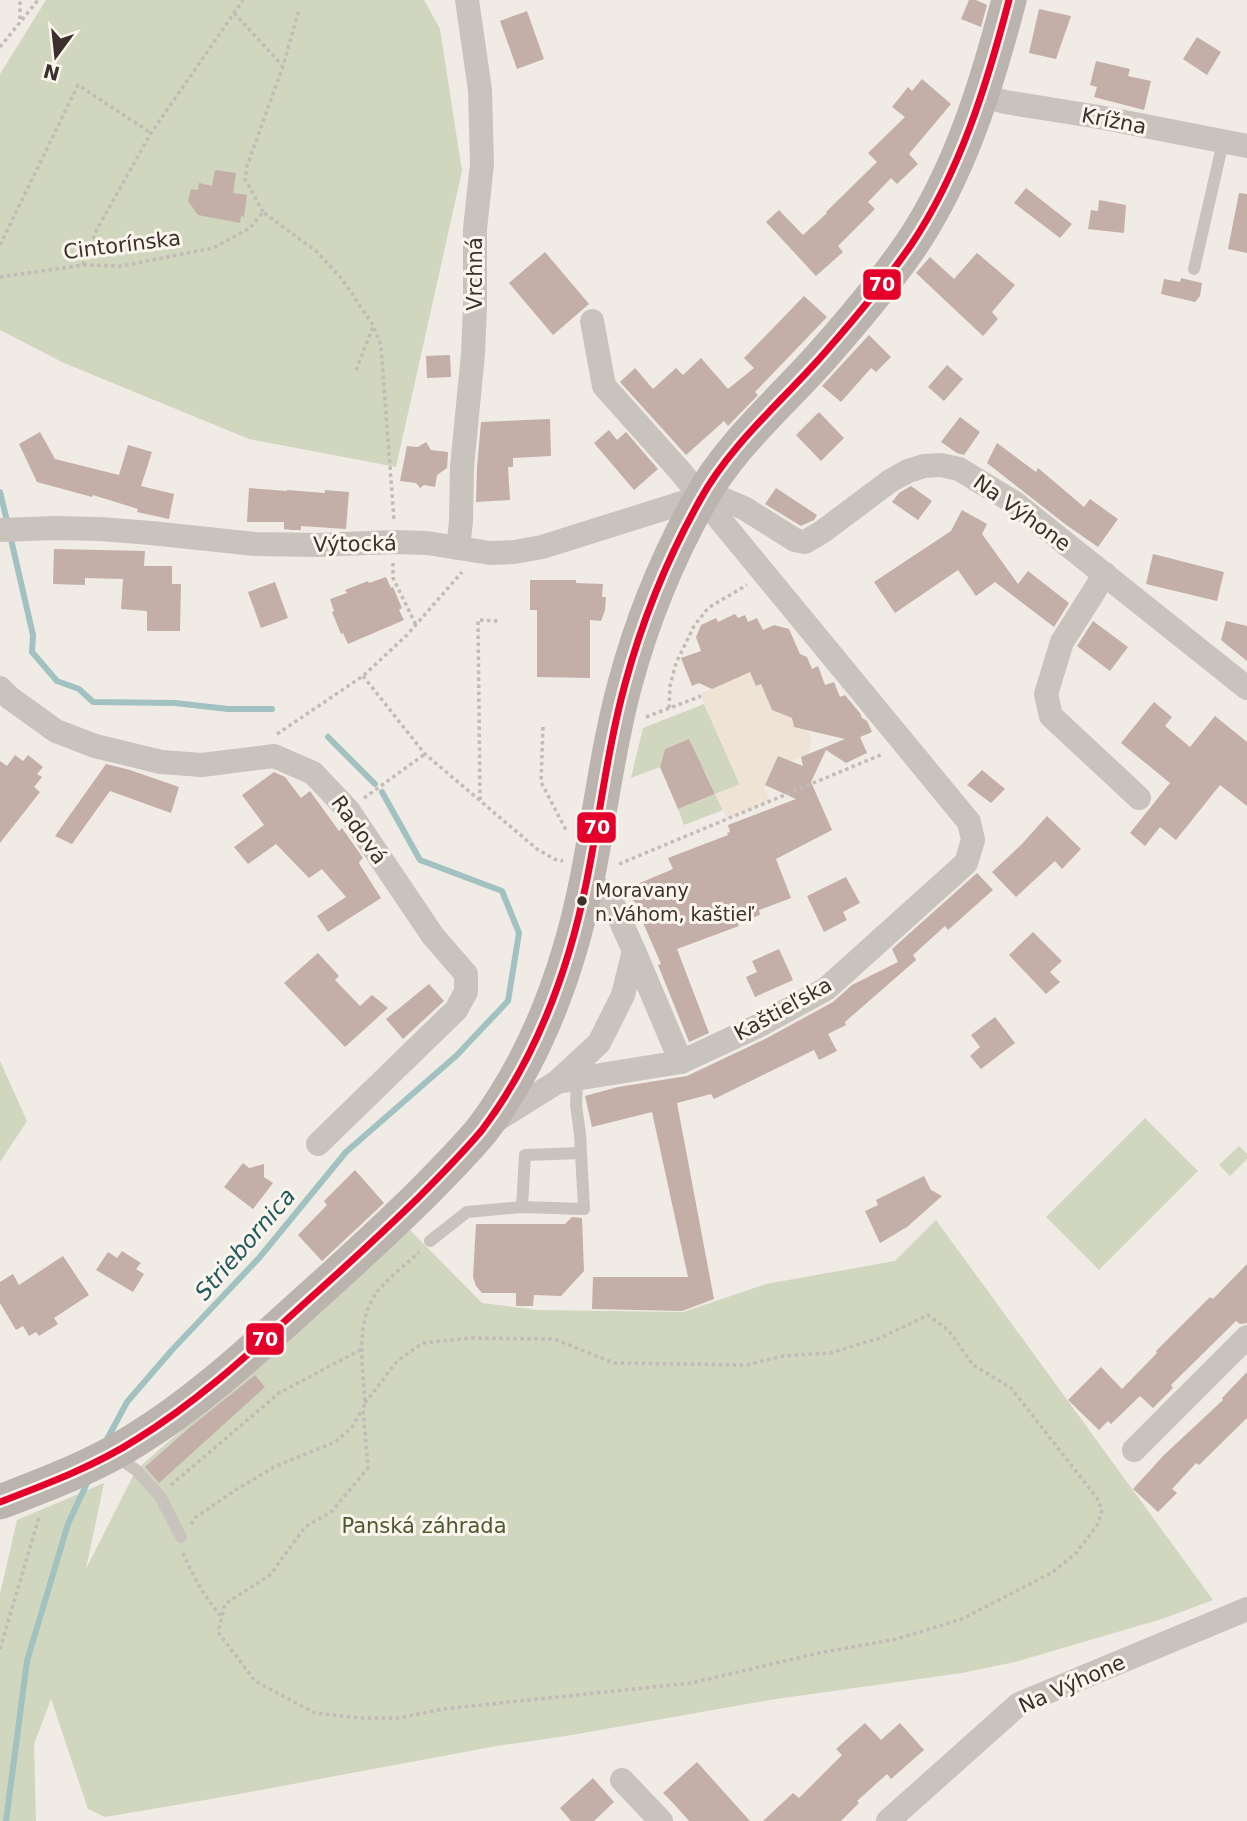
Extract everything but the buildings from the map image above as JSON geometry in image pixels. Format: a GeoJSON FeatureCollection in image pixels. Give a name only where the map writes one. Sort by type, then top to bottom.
{"type":"FeatureCollection","features":[{"type":"Feature","properties":{"kind":"main road"},"geometry":{"type":"LineString","coordinates":[[0,1502],[113,1453],[179,1410],[265,1339],[398,1217],[442,1174],[482,1129],[514,1081],[540,1030],[568,956],[589,873],[625,685],[639,638],[660,584],[701,497],[721,468],[827,350],[883,283],[912,243],[937,200],[960,151],[981,95],[1009,0]]}},
{"type":"Feature","properties":{"kind":"street","name":"Vrchná"},"geometry":{"type":"LineString","coordinates":[[465,549],[461,521],[462,467],[473,354],[475,229],[482,155],[480,90],[467,0]]}},
{"type":"Feature","properties":{"kind":"street","name":"Krížna"},"geometry":{"type":"LineString","coordinates":[[981,95],[1005,102],[1099,117],[1235,144]]}},
{"type":"Feature","properties":{"kind":"street"},"geometry":{"type":"LineString","coordinates":[[592,321],[604,386],[680,471],[905,744]]}},
{"type":"Feature","properties":{"kind":"street","name":"Na Výhone"},"geometry":{"type":"LineString","coordinates":[[701,497],[718,497],[744,508],[795,540],[805,542],[899,476],[923,466],[941,465],[959,469],[1015,503],[1247,688]]}},
{"type":"Feature","properties":{"kind":"street","name":"Výtocká"},"geometry":{"type":"LineString","coordinates":[[0,530],[113,530],[255,544],[428,543],[490,553],[542,547],[701,497]]}},
{"type":"Feature","properties":{"kind":"street"},"geometry":{"type":"LineString","coordinates":[[1105,574],[1062,642],[1046,694],[1051,716],[1139,798]]}},
{"type":"Feature","properties":{"kind":"street","name":"Radová"},"geometry":{"type":"LineString","coordinates":[[0,688],[56,731],[95,746],[161,762],[202,765],[274,756],[313,773],[348,810],[433,936],[466,974],[466,992],[456,1010],[318,1144]]}},
{"type":"Feature","properties":{"kind":"street","name":"Kaštieľska"},"geometry":{"type":"LineString","coordinates":[[567,1081],[681,1062],[760,1025],[826,989],[966,863],[972,840],[969,822],[905,744]]}},
{"type":"Feature","properties":{"kind":"street"},"geometry":{"type":"LineString","coordinates":[[589,873],[614,906],[681,1062]]}},
{"type":"Feature","properties":{"kind":"street"},"geometry":{"type":"LineString","coordinates":[[482,1129],[567,1081],[599,1043],[623,995],[634,951]]}},
{"type":"Feature","properties":{"kind":"street"},"geometry":{"type":"LineString","coordinates":[[1134,1450],[1247,1337]]}},
{"type":"Feature","properties":{"kind":"street","name":"Na Výhone"},"geometry":{"type":"LineString","coordinates":[[888,1821],[1019,1704],[1247,1609]]}},
{"type":"Feature","properties":{"kind":"street"},"geometry":{"type":"LineString","coordinates":[[622,1780],[661,1821]]}},
{"type":"Feature","properties":{"kind":"lane"},"geometry":{"type":"LineString","coordinates":[[1194,269],[1235,144]]}},
{"type":"Feature","properties":{"kind":"lane"},"geometry":{"type":"LineString","coordinates":[[430,1241],[467,1212],[522,1207],[584,1209],[576,1105],[567,1081]]}},
{"type":"Feature","properties":{"kind":"lane"},"geometry":{"type":"LineString","coordinates":[[522,1207],[525,1155],[581,1153]]}},
{"type":"Feature","properties":{"kind":"lane"},"geometry":{"type":"LineString","coordinates":[[113,1453],[136,1470],[160,1496],[181,1537]]}},
{"type":"Feature","properties":{"kind":"path"},"geometry":{"type":"LineString","coordinates":[[20,0],[20,22]]}},
{"type":"Feature","properties":{"kind":"path"},"geometry":{"type":"LineString","coordinates":[[0,47],[38,0]]}},
{"type":"Feature","properties":{"kind":"path"},"geometry":{"type":"LineString","coordinates":[[83,265],[96,231],[151,133],[243,0]]}},
{"type":"Feature","properties":{"kind":"path"},"geometry":{"type":"LineString","coordinates":[[299,10],[245,179],[263,212],[317,252],[342,279],[373,325],[381,346],[394,542],[393,578],[416,625]]}},
{"type":"Feature","properties":{"kind":"path"},"geometry":{"type":"LineString","coordinates":[[234,13],[283,66]]}},
{"type":"Feature","properties":{"kind":"path"},"geometry":{"type":"LineString","coordinates":[[0,245],[78,85],[151,133]]}},
{"type":"Feature","properties":{"kind":"path","name":"Cintorínska"},"geometry":{"type":"LineString","coordinates":[[0,277],[83,265],[122,265],[213,248],[250,228],[263,212]]}},
{"type":"Feature","properties":{"kind":"path"},"geometry":{"type":"LineString","coordinates":[[356,370],[373,325]]}},
{"type":"Feature","properties":{"kind":"path"},"geometry":{"type":"LineString","coordinates":[[244,759],[363,676],[416,625],[467,567],[465,549]]}},
{"type":"Feature","properties":{"kind":"path"},"geometry":{"type":"LineString","coordinates":[[669,708],[670,687],[676,663],[694,626],[708,608],[764,572]]}},
{"type":"Feature","properties":{"kind":"path"},"geometry":{"type":"LineString","coordinates":[[480,801],[478,620],[499,621]]}},
{"type":"Feature","properties":{"kind":"path"},"geometry":{"type":"LineString","coordinates":[[363,676],[425,754],[537,849],[589,873],[604,872],[905,744]]}},
{"type":"Feature","properties":{"kind":"path"},"geometry":{"type":"LineString","coordinates":[[543,727],[541,782],[570,837]]}},
{"type":"Feature","properties":{"kind":"path"},"geometry":{"type":"LineString","coordinates":[[348,810],[425,754]]}},
{"type":"Feature","properties":{"kind":"path"},"geometry":{"type":"LineString","coordinates":[[365,1403],[362,1349],[364,1321],[375,1293],[430,1241]]}},
{"type":"Feature","properties":{"kind":"path"},"geometry":{"type":"LineString","coordinates":[[222,1617],[195,1579],[183,1553],[181,1537],[196,1517],[237,1489],[274,1467],[335,1442],[352,1427],[365,1403],[397,1361],[423,1343],[469,1338],[554,1339],[614,1363],[746,1365],[783,1356],[830,1353],[880,1338],[928,1315],[949,1331],[973,1365],[1011,1388],[1097,1498],[1102,1510],[1098,1524],[1076,1553],[1053,1572],[962,1619],[897,1639],[819,1653],[691,1683],[443,1709],[399,1718],[362,1718],[315,1713],[255,1681],[218,1632],[222,1617],[225,1604],[270,1575],[305,1527],[331,1512],[368,1468],[363,1409]]}},
{"type":"Feature","properties":{"kind":"path"},"geometry":{"type":"LineString","coordinates":[[160,1496],[279,1393],[362,1349]]}},
{"type":"Feature","properties":{"kind":"path"},"geometry":{"type":"LineString","coordinates":[[0,1649],[43,1506],[58,1479]]}},
{"type":"Feature","properties":{"kind":"green space"},"geometry":{"type":"Polygon","coordinates":[[[46,0],[424,0],[440,29],[462,171],[396,467],[249,439],[64,363],[0,330],[0,74],[46,0]]]}},
{"type":"Feature","properties":{"kind":"green space"},"geometry":{"type":"Polygon","coordinates":[[[704,704],[740,785],[715,794],[705,771],[699,773],[696,755],[689,739],[665,749],[660,767],[631,778],[643,728],[704,704]]]}},
{"type":"Feature","properties":{"kind":"green space"},"geometry":{"type":"Polygon","coordinates":[[[715,794],[723,810],[684,825],[678,809],[715,794]]]}},
{"type":"Feature","properties":{"kind":"green space"},"geometry":{"type":"Polygon","coordinates":[[[0,1061],[27,1121],[0,1162],[0,1061]]]}},
{"type":"Feature","properties":{"kind":"green space"},"geometry":{"type":"Polygon","coordinates":[[[1145,1118],[1198,1171],[1099,1270],[1046,1217],[1145,1118]]]}},
{"type":"Feature","properties":{"kind":"green space"},"geometry":{"type":"Polygon","coordinates":[[[1239,1146],[1247,1154],[1247,1159],[1230,1176],[1219,1165],[1239,1146]]]}},
{"type":"Feature","properties":{"kind":"green space","name":"Panská záhrada"},"geometry":{"type":"Polygon","coordinates":[[[936,1220],[1213,1600],[1165,1618],[1015,1662],[962,1673],[776,1699],[105,1817],[88,1809],[51,1699],[34,1744],[36,1821],[0,1821],[0,1594],[17,1520],[104,1483],[86,1569],[136,1470],[410,1230],[482,1303],[537,1310],[683,1312],[766,1284],[895,1261],[936,1220]]]}},
{"type":"Feature","properties":{"kind":"shaded area"},"geometry":{"type":"Polygon","coordinates":[[[750,672],[756,686],[761,684],[772,710],[792,718],[794,727],[807,730],[812,740],[808,754],[790,761],[778,756],[764,788],[770,800],[727,819],[715,794],[740,784],[700,694],[750,672]]]}},
{"type":"Feature","properties":{"kind":"waterway","name":"Striebornica"},"geometry":{"type":"LineString","coordinates":[[0,492],[8,525]]}},
{"type":"Feature","properties":{"kind":"waterway","name":"Striebornica"},"geometry":{"type":"LineString","coordinates":[[10,535],[33,635],[32,652],[57,681],[79,689],[93,702],[175,703],[228,709],[272,709]]}},
{"type":"Feature","properties":{"kind":"waterway","name":"Striebornica"},"geometry":{"type":"LineString","coordinates":[[328,737],[375,784]]}},
{"type":"Feature","properties":{"kind":"waterway","name":"Striebornica"},"geometry":{"type":"LineString","coordinates":[[105,1443],[127,1402],[259,1258],[346,1152],[456,1056],[508,1001],[519,933],[502,891],[420,860],[382,792]]}},
{"type":"Feature","properties":{"kind":"waterway","name":"Striebornica"},"geometry":{"type":"LineString","coordinates":[[6,1821],[27,1661],[68,1524],[88,1481]]}},
{"type":"Feature","properties":{"kind":"transit line","name":"70"},"geometry":{"type":"LineString","coordinates":[[0,1502],[88,1466],[121,1449],[204,1392],[403,1212],[466,1148],[496,1110],[533,1045],[569,952],[586,885],[625,684],[648,613],[677,544],[700,500],[727,459],[812,367],[911,245],[958,158],[981,95],[1009,0]]}},
{"type":"Feature","properties":{"kind":"place","name":"Moravany n.Váhom, kaštieľ"},"geometry":{"type":"Point","coordinates":[582,901]}}]}
